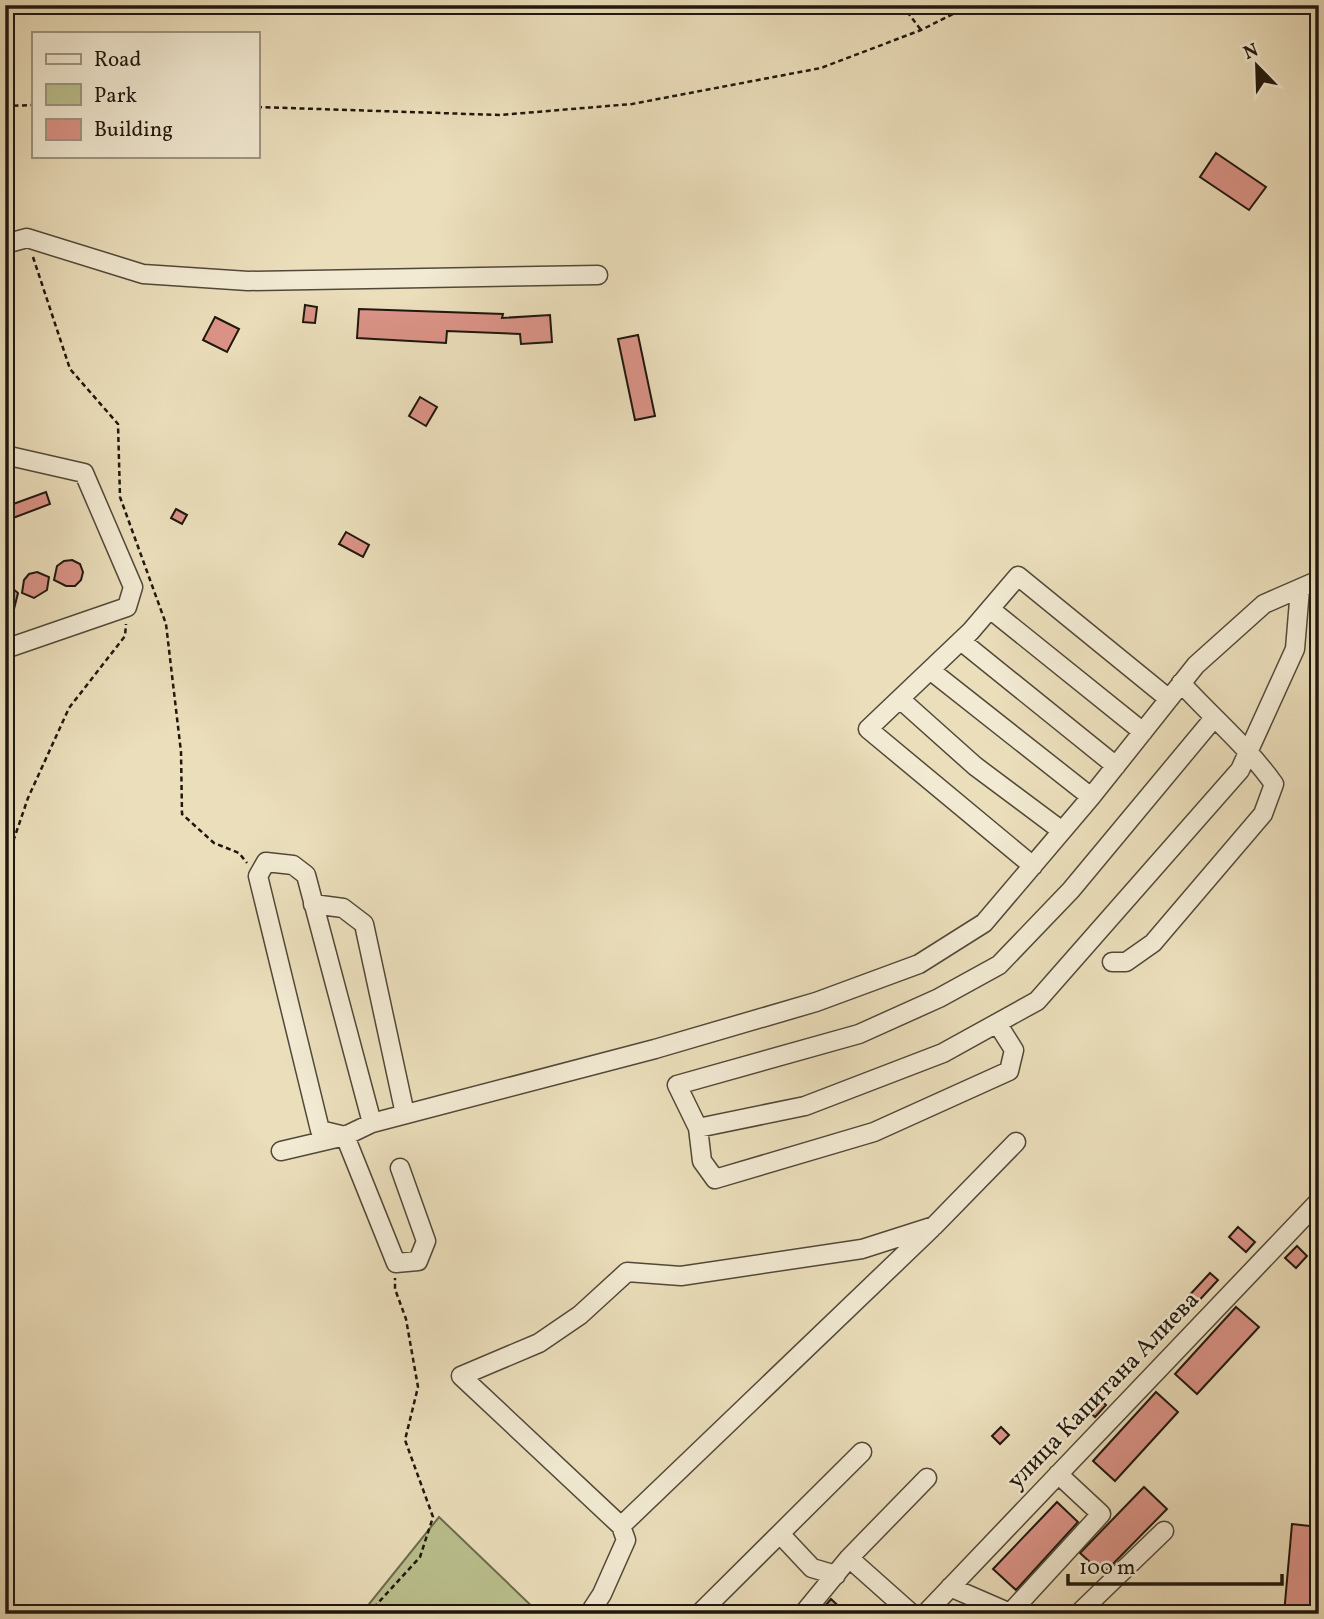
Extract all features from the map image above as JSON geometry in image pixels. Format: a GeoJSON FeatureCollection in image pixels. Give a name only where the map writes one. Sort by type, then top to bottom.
{"type":"FeatureCollection","features":[{"type":"Feature","properties":{"kind":"street"},"geometry":{"type":"LineString","coordinates":[[5,244],[27,238],[143,274],[248,281],[598,275]]}},
{"type":"Feature","properties":{"kind":"street"},"geometry":{"type":"LineString","coordinates":[[5,455],[84,473],[133,587],[127,607],[5,649]]}},
{"type":"Feature","properties":{"kind":"street"},"geometry":{"type":"LineString","coordinates":[[1033,866],[868,729],[961,641],[1018,576],[1169,699]]}},
{"type":"Feature","properties":{"kind":"street"},"geometry":{"type":"LineString","coordinates":[[281,1151],[345,1136],[372,1123],[669,1045],[816,1002],[919,964],[985,923],[1091,797],[1196,665],[1264,604],[1319,580]]}},
{"type":"Feature","properties":{"kind":"street"},"geometry":{"type":"LineString","coordinates":[[698,1128],[805,1106],[943,1053],[1037,1001],[1240,770],[1295,649],[1300,589]]}},
{"type":"Feature","properties":{"kind":"street"},"geometry":{"type":"LineString","coordinates":[[990,609],[1143,732]]}},
{"type":"Feature","properties":{"kind":"street"},"geometry":{"type":"LineString","coordinates":[[961,641],[1116,766]]}},
{"type":"Feature","properties":{"kind":"street"},"geometry":{"type":"LineString","coordinates":[[930,670],[1091,797]]}},
{"type":"Feature","properties":{"kind":"street"},"geometry":{"type":"LineString","coordinates":[[1112,962],[1126,962],[1153,943],[1263,814],[1274,784],[1250,750],[1213,718],[1181,683]]}},
{"type":"Feature","properties":{"kind":"street"},"geometry":{"type":"LineString","coordinates":[[900,699],[975,766],[1062,831]]}},
{"type":"Feature","properties":{"kind":"street"},"geometry":{"type":"LineString","coordinates":[[997,1023],[1014,1050],[1009,1071],[874,1132],[715,1179],[702,1161],[698,1128],[677,1085],[859,1034],[939,998],[999,965],[1071,890],[1213,718]]}},
{"type":"Feature","properties":{"kind":"street"},"geometry":{"type":"LineString","coordinates":[[345,1136],[320,1130],[258,876],[266,862],[293,865],[306,875],[372,1123]]}},
{"type":"Feature","properties":{"kind":"street"},"geometry":{"type":"LineString","coordinates":[[313,904],[343,908],[364,924],[405,1114]]}},
{"type":"Feature","properties":{"kind":"street"},"geometry":{"type":"LineString","coordinates":[[345,1136],[396,1263],[418,1261],[426,1241],[400,1168]]}},
{"type":"Feature","properties":{"kind":"street"},"geometry":{"type":"LineString","coordinates":[[621,1525],[933,1226],[1016,1142]]}},
{"type":"Feature","properties":{"kind":"street","name":"улица Капитана Алиева"},"geometry":{"type":"LineString","coordinates":[[926,1614],[1319,1201]]}},
{"type":"Feature","properties":{"kind":"street"},"geometry":{"type":"LineString","coordinates":[[589,1614],[602,1594],[626,1540],[621,1525],[461,1376],[539,1343],[580,1315],[627,1272],[681,1276],[862,1249],[933,1226]]}},
{"type":"Feature","properties":{"kind":"street"},"geometry":{"type":"LineString","coordinates":[[699,1614],[862,1452]]}},
{"type":"Feature","properties":{"kind":"street"},"geometry":{"type":"LineString","coordinates":[[950,1587],[1010,1613],[1101,1514],[1058,1474]]}},
{"type":"Feature","properties":{"kind":"street"},"geometry":{"type":"LineString","coordinates":[[803,1614],[849,1558],[927,1478]]}},
{"type":"Feature","properties":{"kind":"street"},"geometry":{"type":"LineString","coordinates":[[1078,1614],[1164,1531]]}},
{"type":"Feature","properties":{"kind":"street"},"geometry":{"type":"LineString","coordinates":[[781,1535],[812,1568],[836,1575]]}},
{"type":"Feature","properties":{"kind":"street"},"geometry":{"type":"LineString","coordinates":[[849,1558],[912,1614]]}},
{"type":"Feature","properties":{"kind":"path"},"geometry":{"type":"LineString","coordinates":[[902,5],[921,30]]}},
{"type":"Feature","properties":{"kind":"path"},"geometry":{"type":"LineString","coordinates":[[259,107],[500,115],[632,104],[821,68],[921,30],[971,5]]}},
{"type":"Feature","properties":{"kind":"path"},"geometry":{"type":"LineString","coordinates":[[5,106],[32,105]]}},
{"type":"Feature","properties":{"kind":"path"},"geometry":{"type":"LineString","coordinates":[[5,865],[28,798],[69,708],[125,636],[127,607]]}},
{"type":"Feature","properties":{"kind":"path"},"geometry":{"type":"LineString","coordinates":[[368,1614],[420,1557],[433,1517],[405,1440],[418,1387],[407,1319],[395,1289],[396,1263]]}},
{"type":"Feature","properties":{"kind":"green space"},"geometry":{"type":"Polygon","coordinates":[[[439,1517],[540,1614],[361,1614],[439,1517]]]}},
{"type":"Feature","properties":{"kind":"building"},"geometry":{"type":"Polygon","coordinates":[[[1216,153],[1266,187],[1249,210],[1200,177],[1216,153]]]}},
{"type":"Feature","properties":{"kind":"building"},"geometry":{"type":"Polygon","coordinates":[[[305,305],[317,307],[315,323],[303,322],[305,305]]]}},
{"type":"Feature","properties":{"kind":"building"},"geometry":{"type":"Polygon","coordinates":[[[359,309],[503,314],[502,318],[550,315],[552,342],[521,344],[520,334],[447,331],[446,343],[357,338],[359,309]]]}},
{"type":"Feature","properties":{"kind":"building"},"geometry":{"type":"Polygon","coordinates":[[[215,317],[239,329],[227,352],[203,340],[215,317]]]}},
{"type":"Feature","properties":{"kind":"building"},"geometry":{"type":"Polygon","coordinates":[[[638,335],[655,416],[635,420],[618,339],[638,335]]]}},
{"type":"Feature","properties":{"kind":"building"},"geometry":{"type":"Polygon","coordinates":[[[420,397],[437,407],[426,426],[409,416],[420,397]]]}},
{"type":"Feature","properties":{"kind":"building"},"geometry":{"type":"Polygon","coordinates":[[[46,492],[50,504],[5,521],[5,507],[46,492]]]}},
{"type":"Feature","properties":{"kind":"building"},"geometry":{"type":"Polygon","coordinates":[[[176,509],[187,515],[182,524],[171,518],[176,509]]]}},
{"type":"Feature","properties":{"kind":"building"},"geometry":{"type":"Polygon","coordinates":[[[346,532],[369,545],[363,557],[339,544],[346,532]]]}},
{"type":"Feature","properties":{"kind":"building"},"geometry":{"type":"Polygon","coordinates":[[[72,560],[80,564],[83,572],[81,580],[75,586],[66,586],[54,580],[57,566],[72,560]]]}},
{"type":"Feature","properties":{"kind":"building"},"geometry":{"type":"Polygon","coordinates":[[[37,572],[49,577],[47,590],[34,598],[22,593],[24,580],[29,574],[37,572]]]}},
{"type":"Feature","properties":{"kind":"building"},"geometry":{"type":"Polygon","coordinates":[[[5,582],[18,593],[9,629],[5,629],[5,582]]]}},
{"type":"Feature","properties":{"kind":"building"},"geometry":{"type":"Polygon","coordinates":[[[1238,1227],[1255,1242],[1246,1252],[1229,1237],[1238,1227]]]}},
{"type":"Feature","properties":{"kind":"building"},"geometry":{"type":"Polygon","coordinates":[[[1297,1246],[1307,1256],[1296,1268],[1285,1258],[1297,1246]]]}},
{"type":"Feature","properties":{"kind":"building"},"geometry":{"type":"Polygon","coordinates":[[[1210,1273],[1218,1280],[1193,1307],[1185,1300],[1210,1273]]]}},
{"type":"Feature","properties":{"kind":"building"},"geometry":{"type":"Polygon","coordinates":[[[1236,1307],[1259,1327],[1197,1394],[1175,1374],[1236,1307]]]}},
{"type":"Feature","properties":{"kind":"building"},"geometry":{"type":"Polygon","coordinates":[[[1156,1392],[1178,1412],[1115,1481],[1093,1461],[1156,1392]]]}},
{"type":"Feature","properties":{"kind":"building"},"geometry":{"type":"Polygon","coordinates":[[[1094,1394],[1106,1405],[1095,1417],[1083,1406],[1094,1394]]]}},
{"type":"Feature","properties":{"kind":"building"},"geometry":{"type":"Polygon","coordinates":[[[1001,1427],[1009,1435],[1000,1444],[992,1436],[1001,1427]]]}},
{"type":"Feature","properties":{"kind":"building"},"geometry":{"type":"Polygon","coordinates":[[[1144,1487],[1167,1509],[1103,1574],[1080,1553],[1144,1487]]]}},
{"type":"Feature","properties":{"kind":"building"},"geometry":{"type":"Polygon","coordinates":[[[1057,1502],[1078,1522],[1016,1590],[993,1569],[1057,1502]]]}},
{"type":"Feature","properties":{"kind":"building"},"geometry":{"type":"Polygon","coordinates":[[[1292,1524],[1319,1527],[1316,1614],[1284,1614],[1292,1524]]]}},
{"type":"Feature","properties":{"kind":"building"},"geometry":{"type":"Polygon","coordinates":[[[831,1599],[847,1614],[818,1614],[831,1599]]]}}]}
